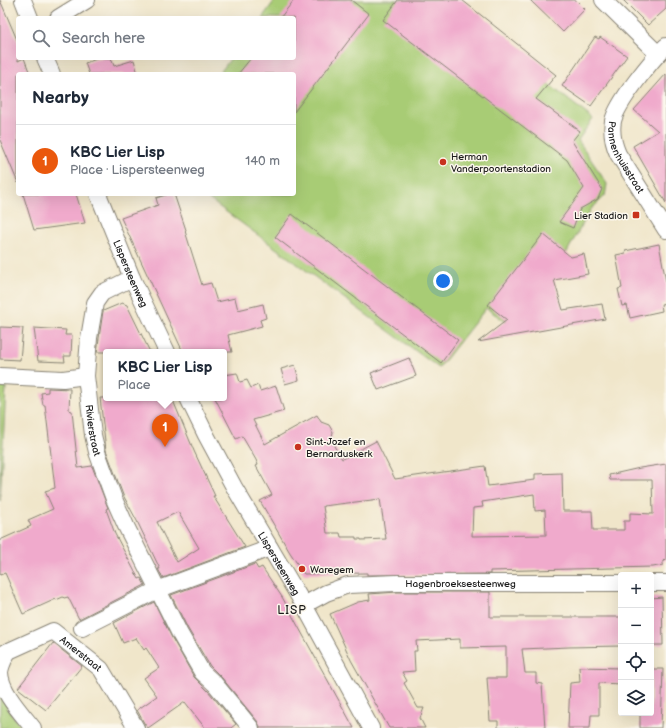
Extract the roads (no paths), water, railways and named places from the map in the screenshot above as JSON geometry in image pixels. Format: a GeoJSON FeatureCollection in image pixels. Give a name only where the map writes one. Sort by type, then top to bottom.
{"type":"FeatureCollection","features":[{"type":"Feature","properties":{"kind":"street"},"geometry":{"type":"LineString","coordinates":[[23,0],[29,16]]}},
{"type":"Feature","properties":{"kind":"street"},"geometry":{"type":"LineString","coordinates":[[61,16],[87,0]]}},
{"type":"Feature","properties":{"kind":"street"},"geometry":{"type":"LineString","coordinates":[[603,0],[662,50]]}},
{"type":"Feature","properties":{"kind":"street","name":"Pannenhuisstraat"},"geometry":{"type":"LineString","coordinates":[[662,50],[622,101],[613,120],[612,133],[613,143],[618,154],[666,230]]}},
{"type":"Feature","properties":{"kind":"street"},"geometry":{"type":"LineString","coordinates":[[47,60],[51,72]]}},
{"type":"Feature","properties":{"kind":"street","name":"Lispersteenweg"},"geometry":{"type":"LineString","coordinates":[[99,196],[132,278],[166,349]]}},
{"type":"Feature","properties":{"kind":"street","name":"Rivierstraat"},"geometry":{"type":"LineString","coordinates":[[132,278],[102,293],[95,303],[89,338],[86,376],[93,435],[101,465],[126,526],[180,634],[202,672],[216,684],[251,728]]}},
{"type":"Feature","properties":{"kind":"street"},"geometry":{"type":"LineString","coordinates":[[0,376],[63,379],[86,376]]}},
{"type":"Feature","properties":{"kind":"street","name":"Lispersteenweg"},"geometry":{"type":"LineString","coordinates":[[189,401],[234,487],[304,605],[371,728]]}},
{"type":"Feature","properties":{"kind":"street"},"geometry":{"type":"LineString","coordinates":[[82,628],[157,590],[270,548]]}},
{"type":"Feature","properties":{"kind":"street","name":"Hagenbroeksesteenweg"},"geometry":{"type":"LineString","coordinates":[[304,605],[326,593],[348,585],[397,583],[618,583]]}},
{"type":"Feature","properties":{"kind":"street"},"geometry":{"type":"LineString","coordinates":[[654,583],[666,583]]}},
{"type":"Feature","properties":{"kind":"street","name":"Amerstraat"},"geometry":{"type":"LineString","coordinates":[[4,653],[53,631],[101,669],[136,728]]}},
{"type":"Feature","properties":{"kind":"street"},"geometry":{"type":"LineString","coordinates":[[4,653],[0,673],[2,684],[6,692],[33,728]]}},
{"type":"Feature","properties":{"kind":"place","name":"Herman Vanderpoortenstadion"},"geometry":{"type":"Point","coordinates":[443,162]}},
{"type":"Feature","properties":{"kind":"place","name":"Lier Stadion"},"geometry":{"type":"Point","coordinates":[636,215]}},
{"type":"Feature","properties":{"kind":"place","name":"KBC Lier Lisp"},"geometry":{"type":"Point","coordinates":[165,447]}},
{"type":"Feature","properties":{"kind":"place","name":"Sint-Jozef en Bernarduskerk"},"geometry":{"type":"Point","coordinates":[298,447]}},
{"type":"Feature","properties":{"kind":"place","name":"Waregem"},"geometry":{"type":"Point","coordinates":[302,569]}},
{"type":"Feature","properties":{"kind":"district","name":"LISP"},"geometry":{"type":"Point","coordinates":[292,610]}}]}
